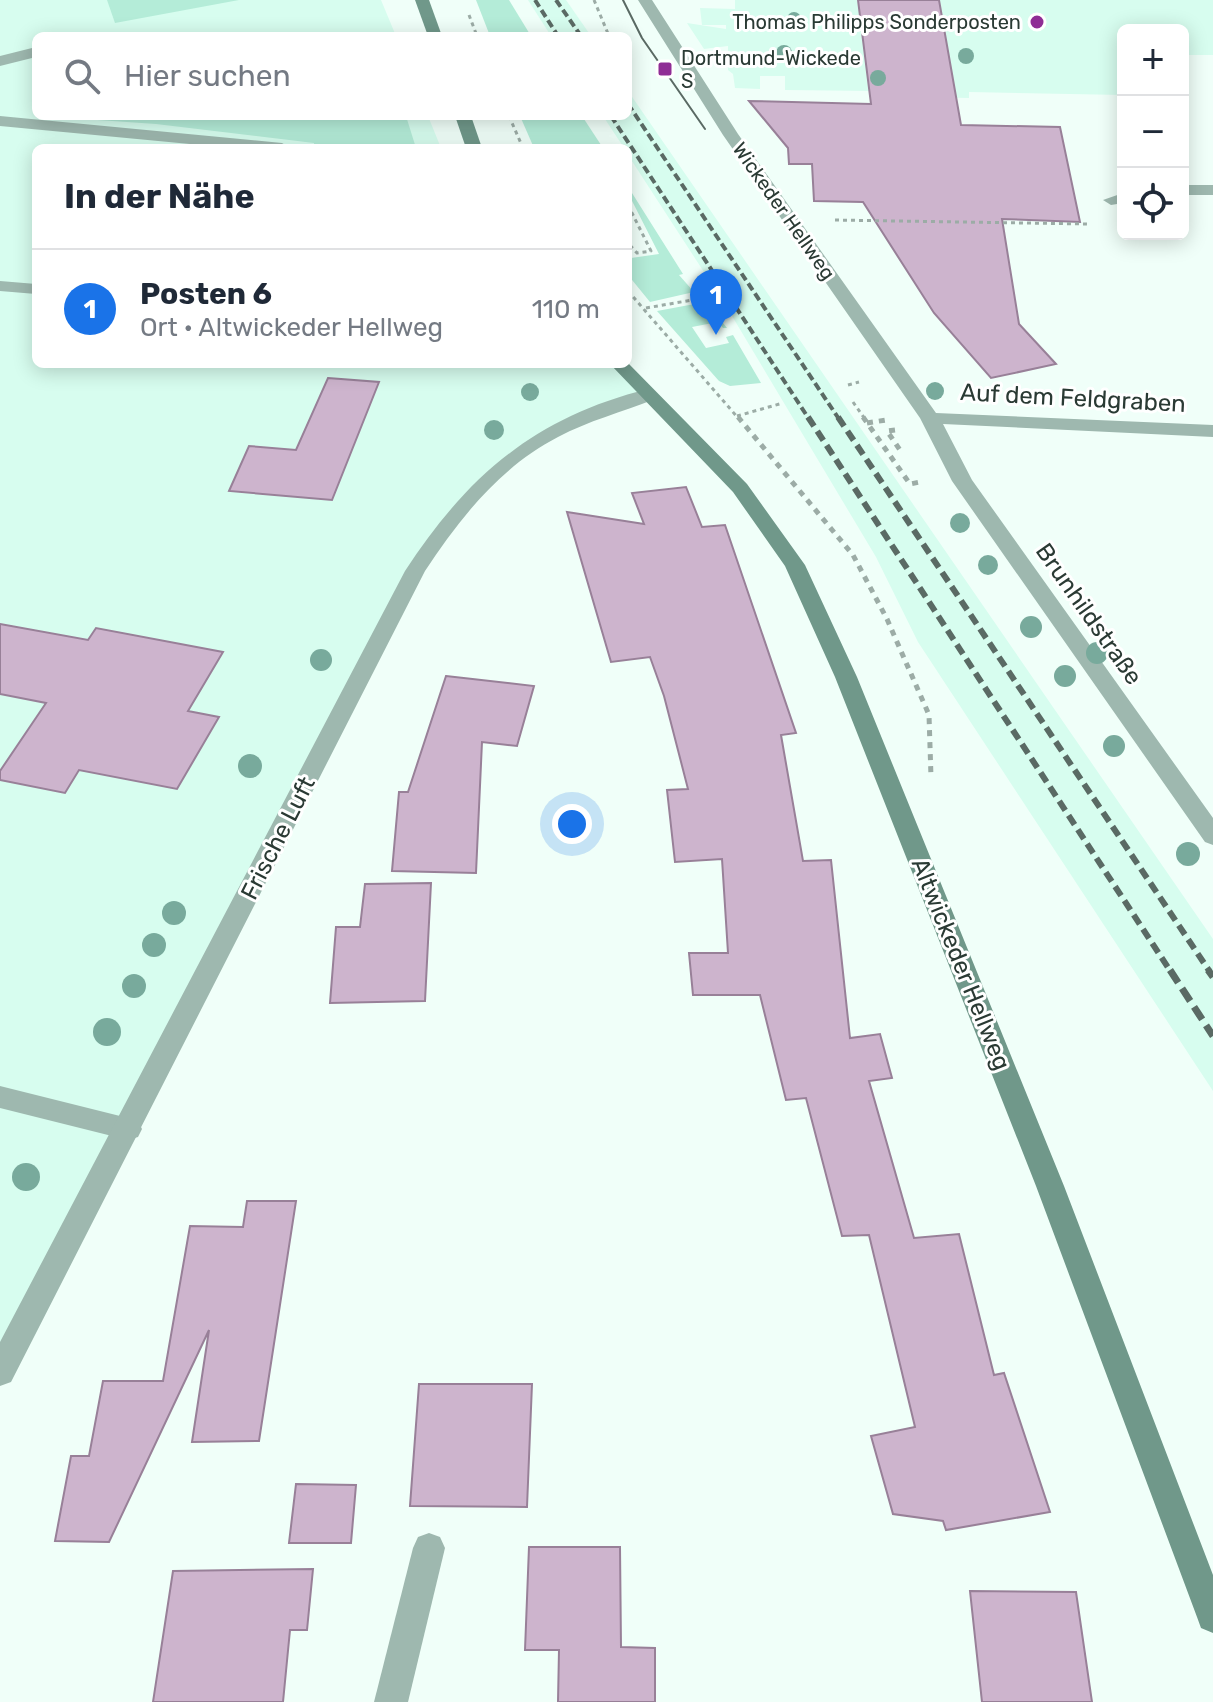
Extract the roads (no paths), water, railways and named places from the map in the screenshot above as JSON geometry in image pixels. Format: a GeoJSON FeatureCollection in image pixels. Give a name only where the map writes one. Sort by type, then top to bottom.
{"type":"FeatureCollection","features":[{"type":"Feature","properties":{"kind":"main road"},"geometry":{"type":"LineString","coordinates":[[422,0],[434,32]]}},
{"type":"Feature","properties":{"kind":"main road"},"geometry":{"type":"LineString","coordinates":[[464,120],[473,144]]}},
{"type":"Feature","properties":{"kind":"main road","name":"Altwickeder Hellweg"},"geometry":{"type":"LineString","coordinates":[[623,368],[740,488],[795,565],[846,677],[1050,1186],[1213,1617]]}},
{"type":"Feature","properties":{"kind":"street","name":"Wickeder Hellweg"},"geometry":{"type":"LineString","coordinates":[[645,0],[682,62],[930,418]]}},
{"type":"Feature","properties":{"kind":"street"},"geometry":{"type":"LineString","coordinates":[[0,61],[32,53]]}},
{"type":"Feature","properties":{"kind":"street"},"geometry":{"type":"LineString","coordinates":[[0,121],[240,144]]}},
{"type":"Feature","properties":{"kind":"street"},"geometry":{"type":"LineString","coordinates":[[1189,190],[1213,190]]}},
{"type":"Feature","properties":{"kind":"street"},"geometry":{"type":"LineString","coordinates":[[0,286],[32,289]]}},
{"type":"Feature","properties":{"kind":"street","name":"Frische Luft"},"geometry":{"type":"LineString","coordinates":[[0,1372],[415,571],[437,536],[489,475],[550,434],[648,395]]}},
{"type":"Feature","properties":{"kind":"street","name":"Auf dem Feldgraben"},"geometry":{"type":"LineString","coordinates":[[930,418],[1213,431]]}},
{"type":"Feature","properties":{"kind":"street","name":"Brunhildstraße"},"geometry":{"type":"LineString","coordinates":[[930,418],[962,481],[1213,836]]}},
{"type":"Feature","properties":{"kind":"street"},"geometry":{"type":"LineString","coordinates":[[0,1097],[128,1129]]}},
{"type":"Feature","properties":{"kind":"street"},"geometry":{"type":"LineString","coordinates":[[391,1702],[429,1548]]}},
{"type":"Feature","properties":{"kind":"tram line"},"geometry":{"type":"LineString","coordinates":[[623,0],[642,38],[705,129]]}},
{"type":"Feature","properties":{"kind":"railway"},"geometry":{"type":"LineString","coordinates":[[535,0],[555,32]]}},
{"type":"Feature","properties":{"kind":"railway"},"geometry":{"type":"LineString","coordinates":[[556,0],[578,32]]}},
{"type":"Feature","properties":{"kind":"railway"},"geometry":{"type":"LineString","coordinates":[[632,110],[839,419]]}},
{"type":"Feature","properties":{"kind":"railway"},"geometry":{"type":"LineString","coordinates":[[614,120],[629,144]]}},
{"type":"Feature","properties":{"kind":"railway"},"geometry":{"type":"LineString","coordinates":[[632,148],[809,419]]}},
{"type":"Feature","properties":{"kind":"railway"},"geometry":{"type":"LineString","coordinates":[[808,417],[1171,972]]}},
{"type":"Feature","properties":{"kind":"railway"},"geometry":{"type":"LineString","coordinates":[[838,417],[1210,972]]}},
{"type":"Feature","properties":{"kind":"railway"},"geometry":{"type":"LineString","coordinates":[[1170,970],[1213,1036]]}},
{"type":"Feature","properties":{"kind":"railway"},"geometry":{"type":"LineString","coordinates":[[1208,970],[1213,977]]}},
{"type":"Feature","properties":{"kind":"place","name":"Thomas Philipps Sonderposten"},"geometry":{"type":"Point","coordinates":[1037,22]}},
{"type":"Feature","properties":{"kind":"place","name":"Dortmund-Wickede S"},"geometry":{"type":"Point","coordinates":[665,69]}},
{"type":"Feature","properties":{"kind":"place","name":"Posten 6"},"geometry":{"type":"Point","coordinates":[716,335]}}]}
